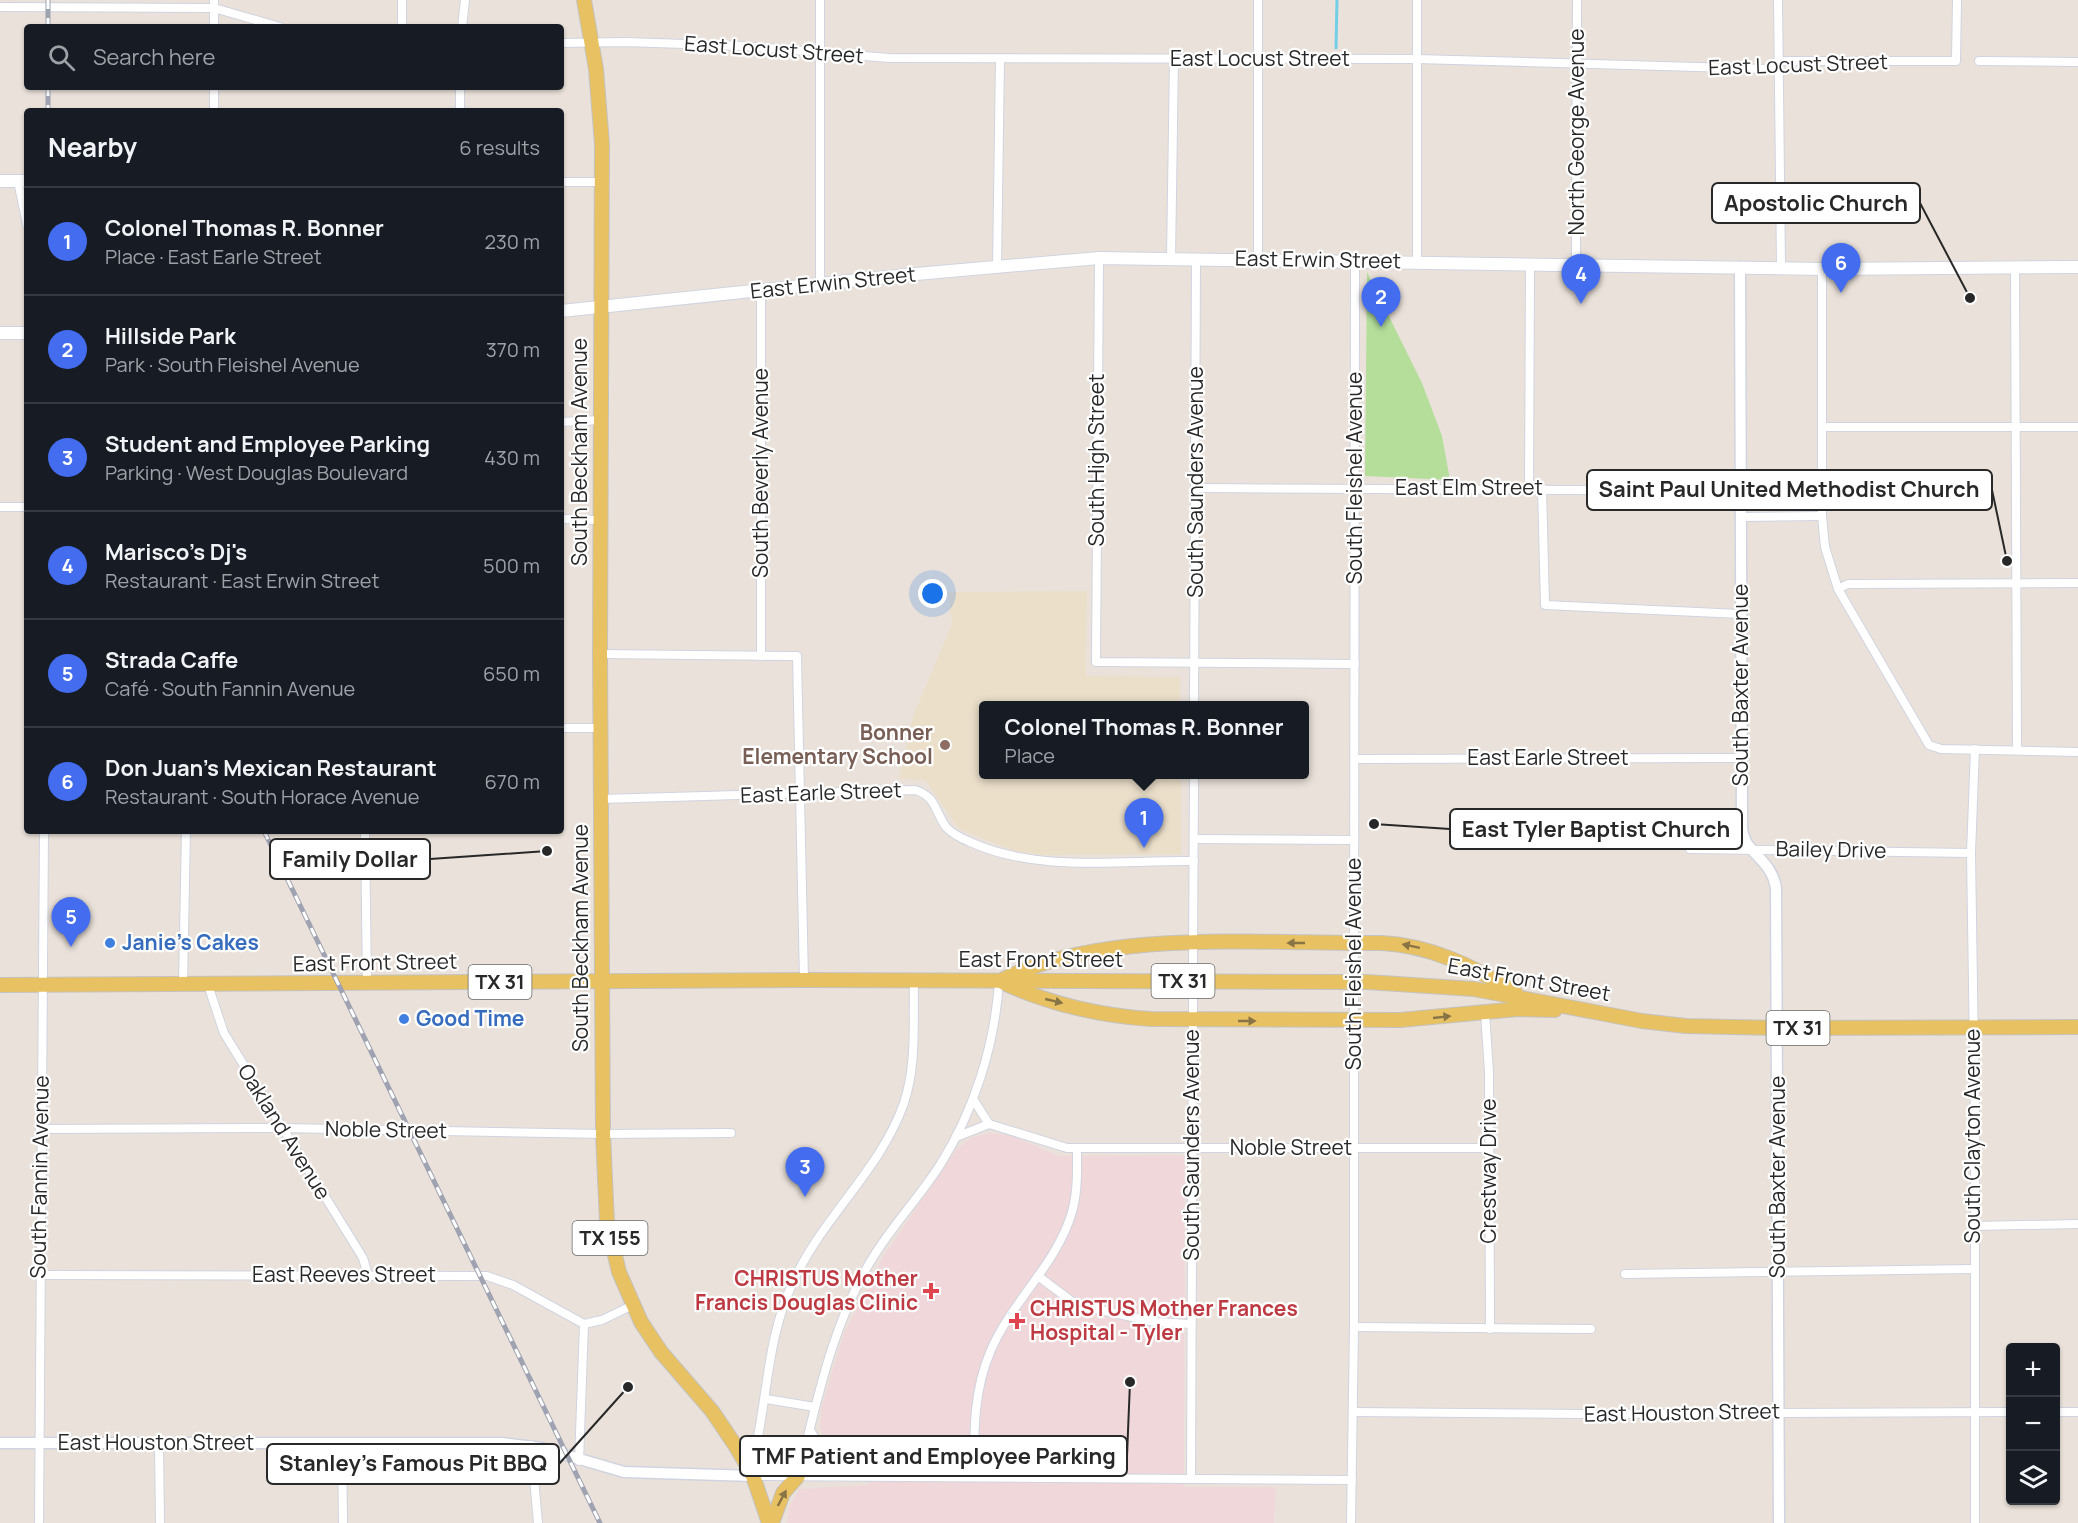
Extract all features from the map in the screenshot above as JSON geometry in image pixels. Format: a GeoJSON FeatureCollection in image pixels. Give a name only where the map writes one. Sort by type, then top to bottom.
{"type":"FeatureCollection","features":[{"type":"Feature","properties":{"kind":"main road","name":"South Beckham Avenue"},"geometry":{"type":"LineString","coordinates":[[584,0],[593,43],[602,120],[600,654],[603,1134],[607,1222],[619,1272],[649,1336],[712,1411],[742,1456],[753,1476],[771,1523]]}},
{"type":"Feature","properties":{"kind":"main road"},"geometry":{"type":"LineString","coordinates":[[0,181],[22,181]]}},
{"type":"Feature","properties":{"kind":"main road","name":"East Erwin Street"},"geometry":{"type":"LineString","coordinates":[[564,311],[1099,258],[1355,260],[1822,269],[2078,267]]}},
{"type":"Feature","properties":{"kind":"main road"},"geometry":{"type":"LineString","coordinates":[[0,333],[24,333]]}},
{"type":"Feature","properties":{"kind":"main road"},"geometry":{"type":"LineString","coordinates":[[999,981],[1053,960],[1128,946],[1193,950],[1355,950],[1394,943],[1423,949],[1480,971],[1522,996]]}},
{"type":"Feature","properties":{"kind":"main road","name":"East Front Street"},"geometry":{"type":"LineString","coordinates":[[0,985],[804,980],[1367,982],[1440,986],[1522,996],[1674,1025],[1779,1028],[2078,1027]]}},
{"type":"Feature","properties":{"kind":"main road"},"geometry":{"type":"LineString","coordinates":[[999,981],[1040,998],[1121,1016],[1193,1021],[1354,1021],[1424,1019],[1527,1009],[1593,1011]]}},
{"type":"Feature","properties":{"kind":"main road"},"geometry":{"type":"LineString","coordinates":[[771,1523],[783,1493],[798,1476]]}},
{"type":"Feature","properties":{"kind":"street"},"geometry":{"type":"LineString","coordinates":[[402,0],[402,24]]}},
{"type":"Feature","properties":{"kind":"street"},"geometry":{"type":"LineString","coordinates":[[462,24],[465,0]]}},
{"type":"Feature","properties":{"kind":"street"},"geometry":{"type":"LineString","coordinates":[[819,285],[820,0]]}},
{"type":"Feature","properties":{"kind":"street"},"geometry":{"type":"LineString","coordinates":[[1258,0],[1258,260]]}},
{"type":"Feature","properties":{"kind":"street"},"geometry":{"type":"LineString","coordinates":[[1417,0],[1417,261]]}},
{"type":"Feature","properties":{"kind":"street","name":"North George Avenue"},"geometry":{"type":"LineString","coordinates":[[1576,264],[1577,0]]}},
{"type":"Feature","properties":{"kind":"street"},"geometry":{"type":"LineString","coordinates":[[1778,0],[1781,267]]}},
{"type":"Feature","properties":{"kind":"street","name":"East Locust Street"},"geometry":{"type":"LineString","coordinates":[[564,43],[743,46],[889,58],[1418,59],[1766,69],[1778,61],[1956,61],[1957,0]]}},
{"type":"Feature","properties":{"kind":"street"},"geometry":{"type":"LineString","coordinates":[[0,7],[214,4],[271,24]]}},
{"type":"Feature","properties":{"kind":"street"},"geometry":{"type":"LineString","coordinates":[[214,4],[214,24]]}},
{"type":"Feature","properties":{"kind":"street"},"geometry":{"type":"LineString","coordinates":[[997,267],[1000,59]]}},
{"type":"Feature","properties":{"kind":"street"},"geometry":{"type":"LineString","coordinates":[[1171,259],[1174,59]]}},
{"type":"Feature","properties":{"kind":"street"},"geometry":{"type":"LineString","coordinates":[[1979,61],[2078,62]]}},
{"type":"Feature","properties":{"kind":"street"},"geometry":{"type":"LineString","coordinates":[[214,90],[214,108]]}},
{"type":"Feature","properties":{"kind":"street"},"geometry":{"type":"LineString","coordinates":[[459,108],[460,90]]}},
{"type":"Feature","properties":{"kind":"street"},"geometry":{"type":"LineString","coordinates":[[22,181],[24,199]]}},
{"type":"Feature","properties":{"kind":"street"},"geometry":{"type":"LineString","coordinates":[[564,182],[603,182]]}},
{"type":"Feature","properties":{"kind":"street","name":"South High Street"},"geometry":{"type":"LineString","coordinates":[[1099,258],[1096,662],[1194,663]]}},
{"type":"Feature","properties":{"kind":"street","name":"South Saunders Avenue"},"geometry":{"type":"LineString","coordinates":[[1194,701],[1197,259]]}},
{"type":"Feature","properties":{"kind":"street","name":"South Fleishel Avenue"},"geometry":{"type":"LineString","coordinates":[[1351,1523],[1354,1328],[1355,260]]}},
{"type":"Feature","properties":{"kind":"street"},"geometry":{"type":"LineString","coordinates":[[1529,488],[1530,264]]}},
{"type":"Feature","properties":{"kind":"street","name":"South Baxter Avenue"},"geometry":{"type":"LineString","coordinates":[[1740,267],[1742,834],[1750,848],[1766,861],[1775,882],[1779,1028],[1779,1523]]}},
{"type":"Feature","properties":{"kind":"street"},"geometry":{"type":"LineString","coordinates":[[2015,268],[2017,749]]}},
{"type":"Feature","properties":{"kind":"street"},"geometry":{"type":"LineString","coordinates":[[1822,269],[1822,516],[1825,547],[1838,589],[1929,745],[1941,749],[2078,752]]}},
{"type":"Feature","properties":{"kind":"street","name":"South Beverly Avenue"},"geometry":{"type":"LineString","coordinates":[[761,291],[761,656]]}},
{"type":"Feature","properties":{"kind":"street"},"geometry":{"type":"LineString","coordinates":[[564,422],[601,420]]}},
{"type":"Feature","properties":{"kind":"street"},"geometry":{"type":"LineString","coordinates":[[1822,427],[2078,427]]}},
{"type":"Feature","properties":{"kind":"street","name":"East Elm Street"},"geometry":{"type":"LineString","coordinates":[[1196,488],[1542,488],[1742,491]]}},
{"type":"Feature","properties":{"kind":"street"},"geometry":{"type":"LineString","coordinates":[[1542,488],[1545,605],[1740,614]]}},
{"type":"Feature","properties":{"kind":"street"},"geometry":{"type":"LineString","coordinates":[[0,507],[24,507]]}},
{"type":"Feature","properties":{"kind":"street"},"geometry":{"type":"LineString","coordinates":[[1741,517],[1822,516]]}},
{"type":"Feature","properties":{"kind":"street"},"geometry":{"type":"LineString","coordinates":[[564,519],[600,520]]}},
{"type":"Feature","properties":{"kind":"street"},"geometry":{"type":"LineString","coordinates":[[1838,589],[1848,585],[2078,583]]}},
{"type":"Feature","properties":{"kind":"street"},"geometry":{"type":"LineString","coordinates":[[600,654],[797,656],[798,795],[804,980]]}},
{"type":"Feature","properties":{"kind":"street"},"geometry":{"type":"LineString","coordinates":[[1194,663],[1355,664]]}},
{"type":"Feature","properties":{"kind":"street"},"geometry":{"type":"LineString","coordinates":[[564,728],[601,728]]}},
{"type":"Feature","properties":{"kind":"street","name":"South Clayton Avenue"},"geometry":{"type":"LineString","coordinates":[[1975,749],[1971,853],[1975,1523]]}},
{"type":"Feature","properties":{"kind":"street","name":"East Earle Street"},"geometry":{"type":"LineString","coordinates":[[1355,759],[1741,758]]}},
{"type":"Feature","properties":{"kind":"street","name":"South Saunders Avenue"},"geometry":{"type":"LineString","coordinates":[[1191,1479],[1194,779]]}},
{"type":"Feature","properties":{"kind":"street","name":"East Earle Street"},"geometry":{"type":"LineString","coordinates":[[601,799],[922,792],[932,799],[946,826],[954,834],[975,844],[1020,859],[1194,861]]}},
{"type":"Feature","properties":{"kind":"street","name":"South Fannin Avenue"},"geometry":{"type":"LineString","coordinates":[[39,1523],[40,1129],[44,834]]}},
{"type":"Feature","properties":{"kind":"street"},"geometry":{"type":"LineString","coordinates":[[183,985],[186,834]]}},
{"type":"Feature","properties":{"kind":"street"},"geometry":{"type":"LineString","coordinates":[[366,834],[367,984]]}},
{"type":"Feature","properties":{"kind":"street"},"geometry":{"type":"LineString","coordinates":[[1194,839],[1354,840]]}},
{"type":"Feature","properties":{"kind":"street","name":"Bailey Drive"},"geometry":{"type":"LineString","coordinates":[[1690,849],[1750,848],[1971,853]]}},
{"type":"Feature","properties":{"kind":"street"},"geometry":{"type":"LineString","coordinates":[[742,1456],[756,1447],[766,1399],[764,1387],[774,1333],[793,1282],[812,1247],[882,1148],[904,1101],[912,1058],[914,981]]}},
{"type":"Feature","properties":{"kind":"street"},"geometry":{"type":"LineString","coordinates":[[798,1476],[815,1407],[838,1330],[865,1270],[940,1166],[973,1100],[998,1002],[999,981]]}},
{"type":"Feature","properties":{"kind":"street","name":"Oakland Avenue"},"geometry":{"type":"LineString","coordinates":[[208,985],[224,1033],[363,1258],[368,1275]]}},
{"type":"Feature","properties":{"kind":"street","name":"Crestway Drive"},"geometry":{"type":"LineString","coordinates":[[1485,1013],[1489,1072],[1490,1329]]}},
{"type":"Feature","properties":{"kind":"street"},"geometry":{"type":"LineString","coordinates":[[956,1137],[989,1124],[973,1100]]}},
{"type":"Feature","properties":{"kind":"street","name":"Noble Street"},"geometry":{"type":"LineString","coordinates":[[989,1124],[1054,1145],[1077,1148],[1488,1148]]}},
{"type":"Feature","properties":{"kind":"street","name":"Noble Street"},"geometry":{"type":"LineString","coordinates":[[40,1129],[282,1128],[603,1134],[731,1132]]}},
{"type":"Feature","properties":{"kind":"street"},"geometry":{"type":"LineString","coordinates":[[974,1477],[975,1410],[985,1365],[1003,1326],[1063,1236],[1077,1189],[1077,1148]]}},
{"type":"Feature","properties":{"kind":"street"},"geometry":{"type":"LineString","coordinates":[[1974,1226],[2078,1224]]}},
{"type":"Feature","properties":{"kind":"street"},"geometry":{"type":"LineString","coordinates":[[1625,1274],[1974,1269]]}},
{"type":"Feature","properties":{"kind":"street","name":"East Reeves Street"},"geometry":{"type":"LineString","coordinates":[[39,1275],[495,1277],[584,1324]]}},
{"type":"Feature","properties":{"kind":"street"},"geometry":{"type":"LineString","coordinates":[[1038,1276],[1070,1300],[1082,1306],[1155,1322],[1191,1324]]}},
{"type":"Feature","properties":{"kind":"street"},"geometry":{"type":"LineString","coordinates":[[579,1461],[584,1324],[602,1320],[633,1305]]}},
{"type":"Feature","properties":{"kind":"street"},"geometry":{"type":"LineString","coordinates":[[1354,1328],[1591,1329]]}},
{"type":"Feature","properties":{"kind":"street"},"geometry":{"type":"LineString","coordinates":[[766,1399],[815,1407]]}},
{"type":"Feature","properties":{"kind":"street","name":"East Houston Street"},"geometry":{"type":"LineString","coordinates":[[1353,1412],[1585,1414],[2006,1412]]}},
{"type":"Feature","properties":{"kind":"street"},"geometry":{"type":"LineString","coordinates":[[2060,1412],[2078,1412]]}},
{"type":"Feature","properties":{"kind":"street"},"geometry":{"type":"LineString","coordinates":[[810,1430],[832,1466],[855,1475]]}},
{"type":"Feature","properties":{"kind":"street","name":"East Houston Street"},"geometry":{"type":"LineString","coordinates":[[0,1443],[531,1445],[579,1461],[640,1474],[1352,1480]]}},
{"type":"Feature","properties":{"kind":"street"},"geometry":{"type":"LineString","coordinates":[[159,1444],[160,1523]]}},
{"type":"Feature","properties":{"kind":"street"},"geometry":{"type":"LineString","coordinates":[[342,1444],[342,1523]]}},
{"type":"Feature","properties":{"kind":"street"},"geometry":{"type":"LineString","coordinates":[[531,1445],[538,1523]]}},
{"type":"Feature","properties":{"kind":"shaded area","name":"Bonner Elementary School"},"geometry":{"type":"Polygon","coordinates":[[[1087,591],[1086,676],[1180,677],[1180,701],[979,701],[979,779],[1181,779],[1181,854],[1042,855],[1014,851],[959,829],[925,780],[899,779],[913,716],[952,624],[948,592],[1087,591]]]}},
{"type":"Feature","properties":{"kind":"shaded area","name":"CHRISTUS Mother Frances Hospital - Tyler"},"geometry":{"type":"Polygon","coordinates":[[[989,1133],[1010,1135],[1059,1156],[1181,1155],[1185,1158],[1184,1487],[1276,1487],[1274,1523],[787,1523],[789,1507],[799,1489],[869,1485],[869,1471],[846,1465],[837,1458],[828,1449],[820,1428],[821,1409],[844,1333],[884,1255],[956,1150],[970,1138],[989,1133]]]}},
{"type":"Feature","properties":{"kind":"green space"},"geometry":{"type":"Polygon","coordinates":[[[1367,272],[1422,383],[1442,436],[1450,480],[1365,476],[1367,272]]]}},
{"type":"Feature","properties":{"kind":"waterway"},"geometry":{"type":"LineString","coordinates":[[1336,48],[1337,0]]}},
{"type":"Feature","properties":{"kind":"railway"},"geometry":{"type":"LineString","coordinates":[[48,0],[48,24]]}},
{"type":"Feature","properties":{"kind":"railway"},"geometry":{"type":"LineString","coordinates":[[48,90],[48,108]]}},
{"type":"Feature","properties":{"kind":"railway"},"geometry":{"type":"LineString","coordinates":[[265,834],[600,1523]]}},
{"type":"Feature","properties":{"kind":"place","name":"Don Juan's Mexican Restaurant"},"geometry":{"type":"Point","coordinates":[1841,293]}},
{"type":"Feature","properties":{"kind":"place","name":"Apostolic Church"},"geometry":{"type":"Point","coordinates":[1970,298]}},
{"type":"Feature","properties":{"kind":"place","name":"Marisco's Dj's"},"geometry":{"type":"Point","coordinates":[1581,304]}},
{"type":"Feature","properties":{"kind":"place","name":"Hillside Park"},"geometry":{"type":"Point","coordinates":[1381,327]}},
{"type":"Feature","properties":{"kind":"place","name":"Saint Paul United Methodist Church"},"geometry":{"type":"Point","coordinates":[2007,561]}},
{"type":"Feature","properties":{"kind":"place","name":"Bonner Elementary School"},"geometry":{"type":"Point","coordinates":[945,745]}},
{"type":"Feature","properties":{"kind":"place","name":"East Tyler Baptist Church"},"geometry":{"type":"Point","coordinates":[1374,824]}},
{"type":"Feature","properties":{"kind":"place","name":"Colonel Thomas R. Bonner"},"geometry":{"type":"Point","coordinates":[1144,848]}},
{"type":"Feature","properties":{"kind":"place","name":"Family Dollar"},"geometry":{"type":"Point","coordinates":[547,851]}},
{"type":"Feature","properties":{"kind":"place","name":"Janie's Cakes"},"geometry":{"type":"Point","coordinates":[110,943]}},
{"type":"Feature","properties":{"kind":"place","name":"Strada Caffe"},"geometry":{"type":"Point","coordinates":[71,947]}},
{"type":"Feature","properties":{"kind":"place","name":"Good Time"},"geometry":{"type":"Point","coordinates":[404,1019]}},
{"type":"Feature","properties":{"kind":"place","name":"Student and Employee Parking"},"geometry":{"type":"Point","coordinates":[805,1197]}},
{"type":"Feature","properties":{"kind":"place","name":"CHRISTUS Mother Francis Douglas Clinic"},"geometry":{"type":"Point","coordinates":[931,1291]}},
{"type":"Feature","properties":{"kind":"place","name":"CHRISTUS Mother Frances Hospital - Tyler"},"geometry":{"type":"Point","coordinates":[1017,1321]}},
{"type":"Feature","properties":{"kind":"place","name":"TMF Patient and Employee Parking"},"geometry":{"type":"Point","coordinates":[1130,1382]}},
{"type":"Feature","properties":{"kind":"place","name":"Stanley's Famous Pit BBQ"},"geometry":{"type":"Point","coordinates":[628,1387]}}]}
